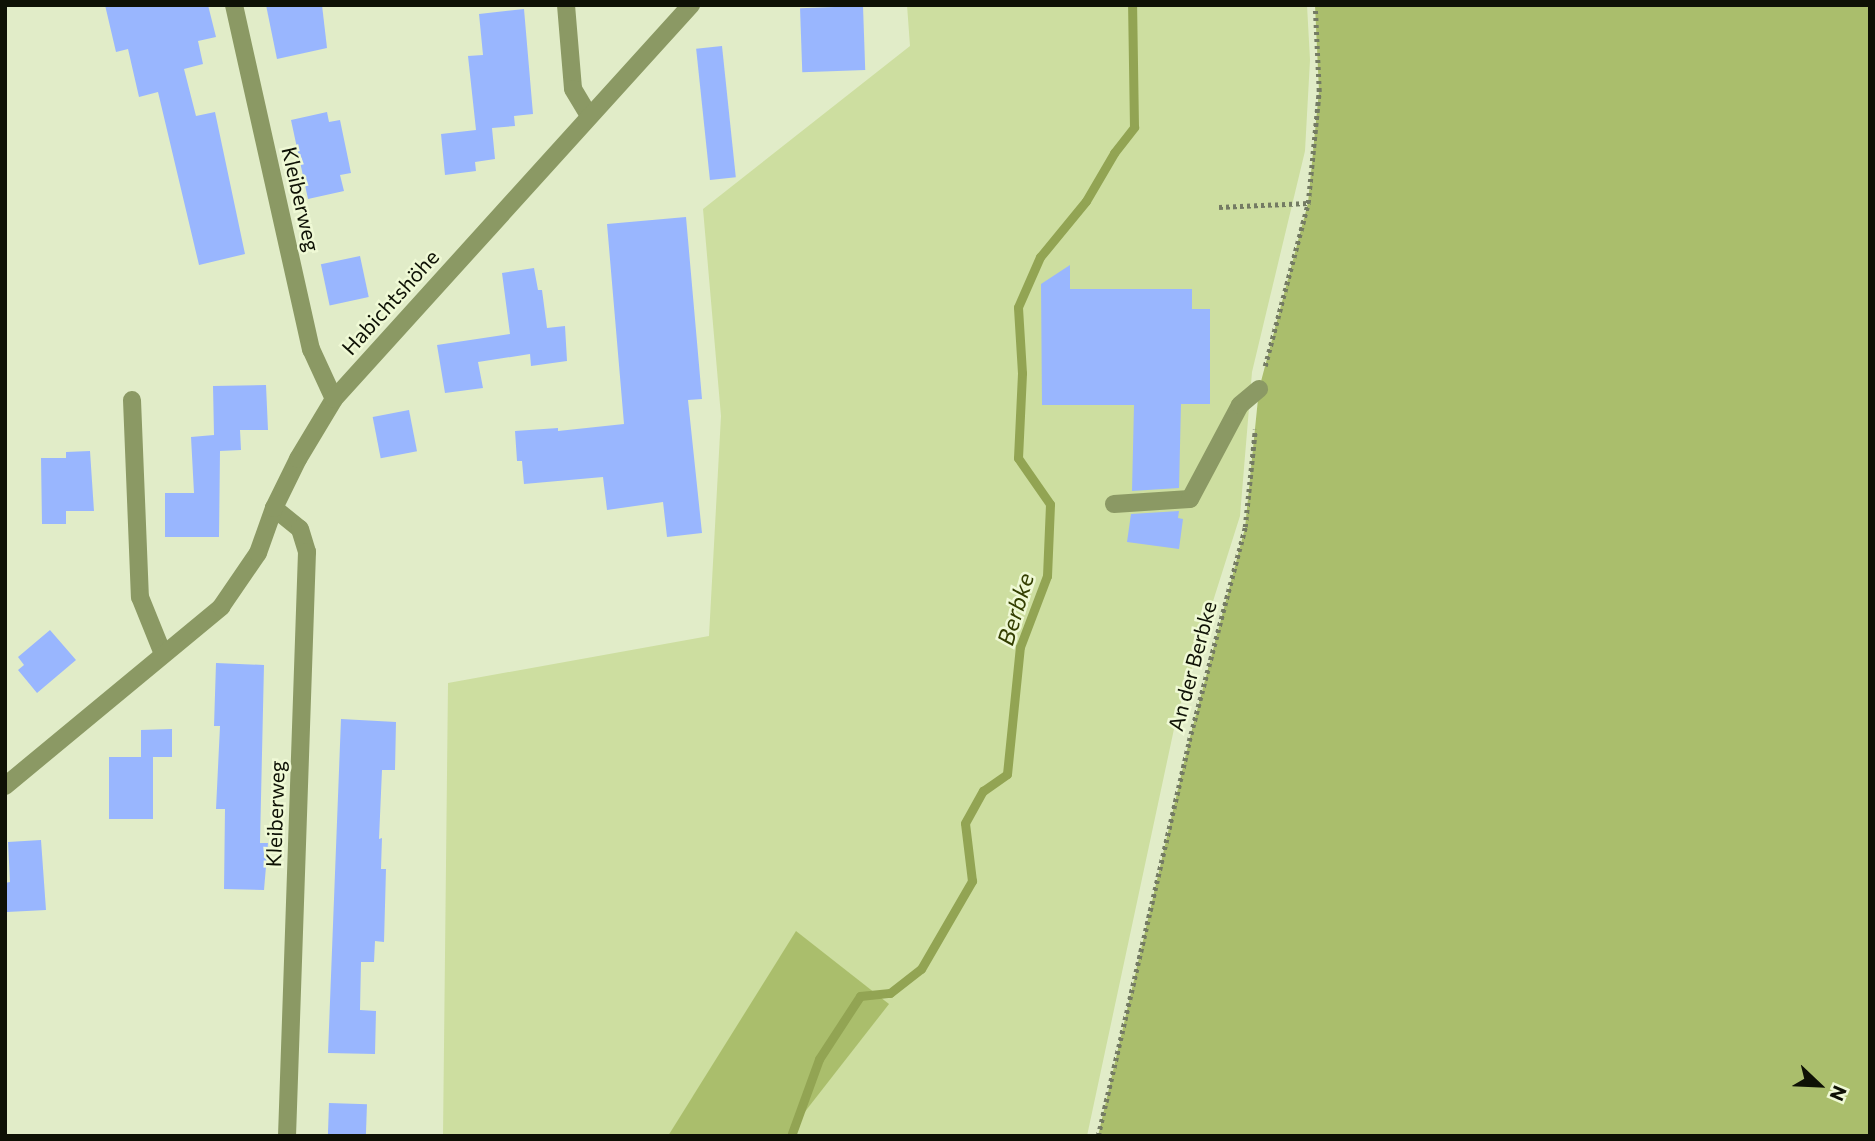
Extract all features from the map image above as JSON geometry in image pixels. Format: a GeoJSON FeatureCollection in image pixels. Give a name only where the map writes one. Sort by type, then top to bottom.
{"type":"FeatureCollection","features":[{"type":"Feature","properties":{"kind":"street","name":"Kleiberweg"},"geometry":{"type":"LineString","coordinates":[[234,5],[311,349],[334,399]]}},
{"type":"Feature","properties":{"kind":"street"},"geometry":{"type":"LineString","coordinates":[[566,5],[573,89],[589,116]]}},
{"type":"Feature","properties":{"kind":"street","name":"Habichtshöhe"},"geometry":{"type":"LineString","coordinates":[[5,786],[220,607],[242,580],[258,553],[274,508],[313,430],[334,399],[691,5]]}},
{"type":"Feature","properties":{"kind":"street"},"geometry":{"type":"LineString","coordinates":[[1114,504],[1189,499],[1240,405],[1259,389]]}},
{"type":"Feature","properties":{"kind":"street"},"geometry":{"type":"LineString","coordinates":[[132,400],[139,597],[163,654]]}},
{"type":"Feature","properties":{"kind":"street","name":"Kleiberweg"},"geometry":{"type":"LineString","coordinates":[[274,508],[300,528],[307,552],[287,1136]]}},
{"type":"Feature","properties":{"kind":"path","name":"An der Berbke"},"geometry":{"type":"LineString","coordinates":[[1098,1136],[1189,741],[1245,527],[1259,389],[1308,203],[1319,91],[1315,5]]}},
{"type":"Feature","properties":{"kind":"path"},"geometry":{"type":"LineString","coordinates":[[1219,207],[1308,203]]}},
{"type":"Feature","properties":{"kind":"green space"},"geometry":{"type":"Polygon","coordinates":[[[907,5],[1307,5],[1310,60],[1305,151],[1252,372],[1240,516],[1177,715],[1087,1136],[443,1136],[448,683],[709,636],[721,416],[703,209],[910,46],[907,5]]]}},
{"type":"Feature","properties":{"kind":"green space"},"geometry":{"type":"Polygon","coordinates":[[[1315,5],[1870,5],[1870,1136],[1098,1136],[1189,741],[1245,528],[1259,389],[1308,203],[1319,91],[1315,5]]]}},
{"type":"Feature","properties":{"kind":"green space"},"geometry":{"type":"Polygon","coordinates":[[[796,931],[889,1004],[786,1136],[668,1136],[796,931]]]}},
{"type":"Feature","properties":{"kind":"building"},"geometry":{"type":"Polygon","coordinates":[[[105,5],[208,5],[216,37],[198,41],[203,64],[184,69],[196,116],[215,112],[245,254],[199,265],[158,92],[139,97],[128,49],[116,52],[105,5]]]}},
{"type":"Feature","properties":{"kind":"building"},"geometry":{"type":"Polygon","coordinates":[[[266,5],[322,5],[327,48],[277,59],[266,5]]]}},
{"type":"Feature","properties":{"kind":"building"},"geometry":{"type":"Polygon","coordinates":[[[863,6],[865,70],[802,72],[800,8],[863,6]]]}},
{"type":"Feature","properties":{"kind":"building"},"geometry":{"type":"Polygon","coordinates":[[[524,9],[533,114],[514,116],[515,126],[492,128],[495,159],[475,162],[476,171],[445,175],[441,134],[476,130],[468,56],[483,55],[479,14],[524,9]]]}},
{"type":"Feature","properties":{"kind":"building"},"geometry":{"type":"Polygon","coordinates":[[[722,46],[736,177],[710,180],[696,49],[722,46]]]}},
{"type":"Feature","properties":{"kind":"building"},"geometry":{"type":"Polygon","coordinates":[[[327,112],[329,122],[340,120],[351,173],[340,175],[344,191],[308,199],[291,120],[327,112]]]}},
{"type":"Feature","properties":{"kind":"building"},"geometry":{"type":"Polygon","coordinates":[[[686,217],[702,399],[688,400],[702,533],[667,537],[663,502],[607,510],[603,477],[524,484],[522,461],[517,461],[515,431],[558,428],[558,431],[624,424],[607,224],[686,217]]]}},
{"type":"Feature","properties":{"kind":"building"},"geometry":{"type":"Polygon","coordinates":[[[360,256],[369,297],[330,305],[321,264],[360,256]]]}},
{"type":"Feature","properties":{"kind":"building"},"geometry":{"type":"Polygon","coordinates":[[[1070,265],[1070,289],[1192,289],[1192,309],[1210,309],[1210,404],[1181,404],[1179,488],[1132,491],[1134,405],[1042,405],[1041,284],[1070,265]]]}},
{"type":"Feature","properties":{"kind":"building"},"geometry":{"type":"Polygon","coordinates":[[[534,268],[538,290],[542,290],[547,328],[565,326],[567,361],[531,366],[530,354],[478,362],[483,388],[445,393],[437,345],[510,334],[502,273],[534,268]]]}},
{"type":"Feature","properties":{"kind":"building"},"geometry":{"type":"Polygon","coordinates":[[[266,385],[268,430],[240,430],[241,450],[220,451],[219,537],[165,537],[165,493],[194,493],[191,437],[214,435],[213,386],[266,385]]]}},
{"type":"Feature","properties":{"kind":"building"},"geometry":{"type":"Polygon","coordinates":[[[409,410],[417,451],[381,458],[373,417],[409,410]]]}},
{"type":"Feature","properties":{"kind":"building"},"geometry":{"type":"Polygon","coordinates":[[[90,451],[94,511],[66,511],[66,524],[42,524],[41,458],[66,458],[66,452],[90,451]]]}},
{"type":"Feature","properties":{"kind":"building"},"geometry":{"type":"Polygon","coordinates":[[[1179,511],[1178,518],[1183,519],[1179,549],[1127,542],[1131,514],[1179,511]]]}},
{"type":"Feature","properties":{"kind":"building"},"geometry":{"type":"Polygon","coordinates":[[[50,630],[76,660],[37,693],[18,670],[24,665],[18,657],[50,630]]]}},
{"type":"Feature","properties":{"kind":"building"},"geometry":{"type":"Polygon","coordinates":[[[216,663],[264,665],[260,843],[268,843],[264,890],[224,889],[225,809],[216,809],[220,726],[214,726],[216,663]]]}},
{"type":"Feature","properties":{"kind":"building"},"geometry":{"type":"Polygon","coordinates":[[[341,719],[396,722],[395,770],[382,770],[379,839],[382,838],[381,869],[386,869],[384,942],[375,941],[374,962],[361,962],[360,1010],[376,1011],[375,1054],[328,1053],[341,719]]]}},
{"type":"Feature","properties":{"kind":"building"},"geometry":{"type":"Polygon","coordinates":[[[172,729],[172,757],[153,757],[153,819],[109,819],[109,757],[141,757],[141,730],[172,729]]]}},
{"type":"Feature","properties":{"kind":"building"},"geometry":{"type":"Polygon","coordinates":[[[41,840],[46,910],[7,912],[5,883],[10,882],[8,842],[41,840]]]}},
{"type":"Feature","properties":{"kind":"building"},"geometry":{"type":"Polygon","coordinates":[[[329,1103],[367,1104],[366,1136],[328,1136],[329,1103]]]}},
{"type":"Feature","properties":{"kind":"waterway","name":"Berbke"},"geometry":{"type":"LineString","coordinates":[[791,1136],[819,1059],[860,996],[890,993],[921,969],[972,881],[965,823],[983,791],[1007,774],[1020,647],[1047,576],[1050,504],[1018,458],[1022,373],[1018,307],[1040,257],[1086,201],[1114,153],[1134,127],[1132,5]]}}]}
